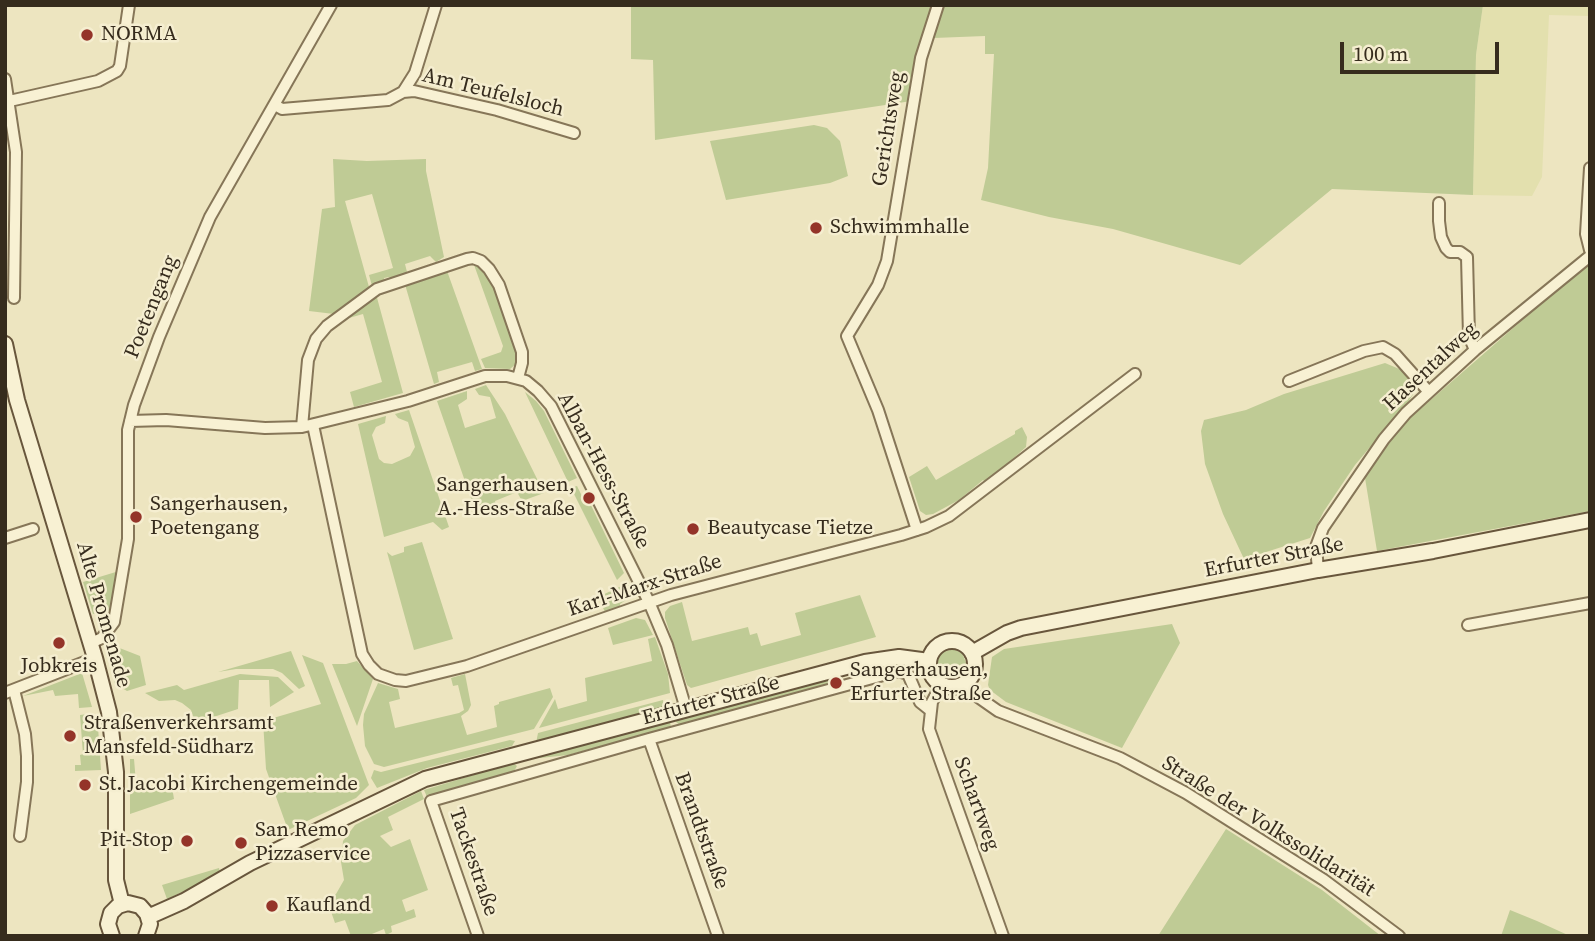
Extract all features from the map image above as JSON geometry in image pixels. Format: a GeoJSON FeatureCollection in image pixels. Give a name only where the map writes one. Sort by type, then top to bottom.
{"type":"FeatureCollection","features":[{"type":"Feature","properties":{"kind":"main road","name":"Alte Promenade"},"geometry":{"type":"LineString","coordinates":[[5,344],[23,419],[96,658],[114,738],[116,880],[122,904]]}},
{"type":"Feature","properties":{"kind":"main road","name":"Erfurter Straße"},"geometry":{"type":"LineString","coordinates":[[972,653],[1013,630],[1590,520]]}},
{"type":"Feature","properties":{"kind":"main road"},"geometry":{"type":"LineString","coordinates":[[947,642],[961,643],[972,653],[974,669],[966,682],[954,687],[941,685],[930,673],[929,661],[934,650],[947,642]]}},
{"type":"Feature","properties":{"kind":"main road","name":"Erfurter Straße"},"geometry":{"type":"LineString","coordinates":[[148,916],[184,901],[250,863],[413,783],[875,660],[900,657],[929,661]]}},
{"type":"Feature","properties":{"kind":"main road"},"geometry":{"type":"LineString","coordinates":[[112,936],[108,927],[109,917],[113,910],[122,904],[138,905],[148,916],[149,928],[146,936]]}},
{"type":"Feature","properties":{"kind":"street"},"geometry":{"type":"LineString","coordinates":[[7,101],[98,81],[117,71],[129,5]]}},
{"type":"Feature","properties":{"kind":"street","name":"Poetengang"},"geometry":{"type":"LineString","coordinates":[[91,643],[102,638],[114,622],[126,558],[127,447],[130,421],[159,337],[200,239],[331,5]]}},
{"type":"Feature","properties":{"kind":"street","name":"Am Teufelsloch"},"geometry":{"type":"LineString","coordinates":[[403,92],[415,73],[436,5]]}},
{"type":"Feature","properties":{"kind":"street","name":"Gerichtsweg"},"geometry":{"type":"LineString","coordinates":[[916,530],[878,410],[847,336],[878,285],[887,261],[920,58],[938,5]]}},
{"type":"Feature","properties":{"kind":"street"},"geometry":{"type":"LineString","coordinates":[[5,79],[16,152],[15,298]]}},
{"type":"Feature","properties":{"kind":"street","name":"Am Teufelsloch"},"geometry":{"type":"LineString","coordinates":[[275,105],[282,109],[388,100],[403,92],[414,91],[498,110],[574,133]]}},
{"type":"Feature","properties":{"kind":"street"},"geometry":{"type":"LineString","coordinates":[[1590,168],[1586,234],[1590,250]]}},
{"type":"Feature","properties":{"kind":"street"},"geometry":{"type":"LineString","coordinates":[[1439,203],[1438,221],[1446,248],[1450,252],[1460,252],[1467,257],[1469,336],[1475,350]]}},
{"type":"Feature","properties":{"kind":"street","name":"Hasentalweg"},"geometry":{"type":"LineString","coordinates":[[1318,570],[1316,547],[1328,521],[1384,439],[1406,413],[1475,350],[1590,256]]}},
{"type":"Feature","properties":{"kind":"street"},"geometry":{"type":"LineString","coordinates":[[130,421],[166,420],[265,428],[307,426],[408,401],[485,376],[518,378],[522,352],[499,285],[489,269],[481,261],[467,258],[377,289],[327,326],[316,339],[308,359],[307,426]]}},
{"type":"Feature","properties":{"kind":"street"},"geometry":{"type":"LineString","coordinates":[[1289,381],[1364,351],[1382,347],[1395,354],[1428,391]]}},
{"type":"Feature","properties":{"kind":"street","name":"Karl-Marx-Straße"},"geometry":{"type":"LineString","coordinates":[[307,426],[360,649],[369,665],[381,675],[406,681],[456,669],[649,602],[916,530],[949,516],[1135,374]]}},
{"type":"Feature","properties":{"kind":"street","name":"Alban-Hess-Straße"},"geometry":{"type":"LineString","coordinates":[[518,378],[533,387],[551,406],[649,602],[667,645],[686,709]]}},
{"type":"Feature","properties":{"kind":"street"},"geometry":{"type":"LineString","coordinates":[[5,538],[33,529]]}},
{"type":"Feature","properties":{"kind":"street"},"geometry":{"type":"LineString","coordinates":[[1468,625],[1590,603]]}},
{"type":"Feature","properties":{"kind":"street"},"geometry":{"type":"LineString","coordinates":[[20,836],[27,782],[27,756],[25,734],[10,692],[96,658]]}},
{"type":"Feature","properties":{"kind":"street","name":"Erfurter Straße"},"geometry":{"type":"LineString","coordinates":[[431,801],[898,671],[908,674],[919,702],[930,710]]}},
{"type":"Feature","properties":{"kind":"street","name":"Straße der Volkssolidarität"},"geometry":{"type":"LineString","coordinates":[[966,682],[978,697],[998,711],[1120,758],[1186,793],[1324,880],[1399,936]]}},
{"type":"Feature","properties":{"kind":"street"},"geometry":{"type":"LineString","coordinates":[[930,710],[941,685]]}},
{"type":"Feature","properties":{"kind":"street","name":"Schartweg"},"geometry":{"type":"LineString","coordinates":[[930,710],[929,729],[1003,936]]}},
{"type":"Feature","properties":{"kind":"street","name":"Brandtstraße"},"geometry":{"type":"LineString","coordinates":[[649,739],[718,936]]}},
{"type":"Feature","properties":{"kind":"street"},"geometry":{"type":"LineString","coordinates":[[517,754],[523,775]]}},
{"type":"Feature","properties":{"kind":"street","name":"Tackestraße"},"geometry":{"type":"LineString","coordinates":[[431,801],[478,936]]}},
{"type":"Feature","properties":{"kind":"shaded area"},"geometry":{"type":"Polygon","coordinates":[[[1483,5],[1590,5],[1590,16],[1549,15],[1542,177],[1532,196],[1473,195],[1476,55],[1483,5]]]}},
{"type":"Feature","properties":{"kind":"green space"},"geometry":{"type":"Polygon","coordinates":[[[631,5],[1483,5],[1476,55],[1473,195],[1332,189],[1240,265],[1113,229],[981,200],[988,168],[994,54],[985,54],[985,36],[934,38],[924,61],[918,100],[655,140],[653,60],[631,59],[631,5]]]}},
{"type":"Feature","properties":{"kind":"green space"},"geometry":{"type":"Polygon","coordinates":[[[814,125],[827,128],[840,141],[848,176],[830,183],[726,200],[710,141],[814,125]]]}},
{"type":"Feature","properties":{"kind":"green space"},"geometry":{"type":"Polygon","coordinates":[[[333,159],[426,159],[426,171],[444,257],[436,262],[430,256],[405,264],[407,272],[391,279],[384,278],[385,281],[372,286],[369,275],[393,268],[372,194],[345,201],[369,287],[334,314],[309,311],[322,209],[335,207],[333,159]]]}},
{"type":"Feature","properties":{"kind":"green space"},"geometry":{"type":"Polygon","coordinates":[[[473,262],[480,265],[491,278],[519,355],[517,363],[510,369],[485,368],[481,359],[501,352],[503,346],[473,262]]]}},
{"type":"Feature","properties":{"kind":"green space"},"geometry":{"type":"Polygon","coordinates":[[[1590,264],[1590,511],[1377,551],[1365,478],[1402,425],[1590,264]]]}},
{"type":"Feature","properties":{"kind":"green space"},"geometry":{"type":"Polygon","coordinates":[[[446,268],[482,369],[475,371],[472,362],[437,372],[439,382],[434,384],[404,281],[446,268]]]}},
{"type":"Feature","properties":{"kind":"green space"},"geometry":{"type":"Polygon","coordinates":[[[376,294],[403,393],[354,407],[350,392],[382,382],[363,314],[349,318],[348,314],[376,294]]]}},
{"type":"Feature","properties":{"kind":"green space"},"geometry":{"type":"Polygon","coordinates":[[[1385,363],[1404,371],[1412,383],[1414,393],[1408,402],[1355,465],[1324,511],[1310,538],[1244,559],[1223,514],[1205,464],[1201,431],[1204,420],[1246,410],[1284,394],[1385,363]]]}},
{"type":"Feature","properties":{"kind":"green space"},"geometry":{"type":"Polygon","coordinates":[[[486,385],[505,414],[544,493],[522,501],[517,492],[495,501],[497,510],[482,516],[477,514],[474,507],[437,401],[467,391],[467,399],[458,405],[465,428],[496,418],[490,397],[479,395],[475,389],[486,385]]]}},
{"type":"Feature","properties":{"kind":"green space"},"geometry":{"type":"Polygon","coordinates":[[[525,392],[544,411],[577,478],[568,482],[525,392]]]}},
{"type":"Feature","properties":{"kind":"green space"},"geometry":{"type":"Polygon","coordinates":[[[409,410],[449,527],[442,530],[433,522],[384,537],[358,424],[386,416],[385,423],[376,427],[372,435],[379,459],[392,464],[410,456],[415,447],[408,422],[395,414],[409,410]]]}},
{"type":"Feature","properties":{"kind":"green space"},"geometry":{"type":"Polygon","coordinates":[[[1022,427],[1027,437],[1026,447],[986,483],[983,480],[959,500],[933,514],[926,515],[920,511],[909,477],[927,466],[936,480],[1015,434],[1015,431],[1022,427]]]}},
{"type":"Feature","properties":{"kind":"green space"},"geometry":{"type":"Polygon","coordinates":[[[577,486],[582,496],[586,495],[624,573],[617,580],[571,488],[577,486]]]}},
{"type":"Feature","properties":{"kind":"green space"},"geometry":{"type":"Polygon","coordinates":[[[422,542],[453,639],[414,650],[387,552],[392,556],[404,552],[404,547],[422,542]]]}},
{"type":"Feature","properties":{"kind":"green space"},"geometry":{"type":"Polygon","coordinates":[[[119,571],[112,610],[93,614],[83,582],[119,571]]]}},
{"type":"Feature","properties":{"kind":"green space"},"geometry":{"type":"Polygon","coordinates":[[[628,583],[631,590],[629,598],[620,604],[620,607],[605,612],[598,597],[628,583]]]}},
{"type":"Feature","properties":{"kind":"green space"},"geometry":{"type":"Polygon","coordinates":[[[860,595],[876,637],[691,688],[687,685],[665,618],[665,612],[670,606],[682,602],[692,641],[748,627],[750,635],[757,633],[761,646],[801,635],[795,613],[860,595]]]}},
{"type":"Feature","properties":{"kind":"green space"},"geometry":{"type":"Polygon","coordinates":[[[636,618],[645,620],[653,635],[613,645],[608,628],[636,618]]]}},
{"type":"Feature","properties":{"kind":"green space"},"geometry":{"type":"Polygon","coordinates":[[[1172,624],[1180,643],[1122,748],[1006,702],[990,690],[988,685],[992,657],[1004,649],[1172,624]]]}},
{"type":"Feature","properties":{"kind":"green space"},"geometry":{"type":"Polygon","coordinates":[[[655,637],[668,674],[670,693],[539,728],[555,699],[558,709],[587,701],[585,678],[652,661],[648,639],[655,637]]]}},
{"type":"Feature","properties":{"kind":"green space"},"geometry":{"type":"Polygon","coordinates":[[[117,647],[140,656],[146,685],[127,691],[114,683],[117,647]]]}},
{"type":"Feature","properties":{"kind":"green space"},"geometry":{"type":"Polygon","coordinates":[[[953,649],[962,653],[967,665],[957,671],[950,680],[941,676],[936,664],[941,653],[953,649]]]}},
{"type":"Feature","properties":{"kind":"green space"},"geometry":{"type":"Polygon","coordinates":[[[291,651],[305,686],[299,689],[282,673],[273,669],[218,672],[291,651]]]}},
{"type":"Feature","properties":{"kind":"green space"},"geometry":{"type":"Polygon","coordinates":[[[302,655],[323,663],[369,785],[356,798],[288,830],[266,769],[263,721],[321,704],[302,655]]]}},
{"type":"Feature","properties":{"kind":"green space"},"geometry":{"type":"Polygon","coordinates":[[[357,661],[373,679],[357,726],[332,664],[357,661]]]}},
{"type":"Feature","properties":{"kind":"green space"},"geometry":{"type":"Polygon","coordinates":[[[82,673],[92,707],[79,708],[78,694],[55,696],[53,690],[23,696],[82,673]]]}},
{"type":"Feature","properties":{"kind":"green space"},"geometry":{"type":"Polygon","coordinates":[[[240,674],[278,677],[294,692],[270,707],[269,680],[239,680],[238,709],[198,722],[195,722],[191,710],[182,703],[175,700],[159,701],[145,693],[177,685],[184,690],[240,674]]]}},
{"type":"Feature","properties":{"kind":"green space"},"geometry":{"type":"Polygon","coordinates":[[[465,674],[471,705],[461,716],[467,735],[497,727],[494,706],[499,702],[550,688],[553,697],[534,729],[384,767],[374,764],[365,746],[363,725],[364,714],[378,683],[398,689],[400,699],[389,702],[395,728],[464,710],[458,685],[453,686],[451,678],[465,674]]]}},
{"type":"Feature","properties":{"kind":"green space"},"geometry":{"type":"Polygon","coordinates":[[[829,681],[830,686],[680,725],[676,722],[677,718],[798,686],[829,681]]]}},
{"type":"Feature","properties":{"kind":"green space"},"geometry":{"type":"Polygon","coordinates":[[[663,700],[664,707],[536,743],[538,733],[663,700]]]}},
{"type":"Feature","properties":{"kind":"green space"},"geometry":{"type":"Polygon","coordinates":[[[88,714],[89,717],[95,717],[98,727],[101,770],[75,771],[75,765],[81,765],[80,755],[83,754],[80,715],[88,714]]]}},
{"type":"Feature","properties":{"kind":"green space"},"geometry":{"type":"Polygon","coordinates":[[[669,718],[671,727],[568,755],[540,758],[539,754],[669,718]]]}},
{"type":"Feature","properties":{"kind":"green space"},"geometry":{"type":"Polygon","coordinates":[[[510,740],[515,741],[512,746],[427,768],[377,788],[371,778],[374,770],[381,772],[510,740]]]}},
{"type":"Feature","properties":{"kind":"green space"},"geometry":{"type":"Polygon","coordinates":[[[130,759],[134,759],[136,783],[143,788],[172,787],[174,799],[130,814],[130,759]]]}},
{"type":"Feature","properties":{"kind":"green space"},"geometry":{"type":"Polygon","coordinates":[[[513,763],[517,766],[513,773],[427,797],[424,790],[513,763]]]}},
{"type":"Feature","properties":{"kind":"green space"},"geometry":{"type":"Polygon","coordinates":[[[421,791],[424,799],[388,817],[393,830],[380,836],[391,847],[410,839],[428,890],[402,900],[406,912],[414,909],[416,917],[391,926],[392,932],[386,935],[384,929],[367,936],[351,936],[345,920],[335,923],[327,900],[336,894],[344,880],[341,862],[343,841],[355,825],[421,791]]]}},
{"type":"Feature","properties":{"kind":"green space"},"geometry":{"type":"Polygon","coordinates":[[[1226,829],[1322,890],[1381,936],[1158,936],[1226,829]]]}},
{"type":"Feature","properties":{"kind":"green space"},"geometry":{"type":"Polygon","coordinates":[[[219,868],[220,872],[208,880],[167,899],[162,885],[219,868]]]}},
{"type":"Feature","properties":{"kind":"green space"},"geometry":{"type":"Polygon","coordinates":[[[1510,910],[1537,921],[1570,936],[1501,936],[1510,910]]]}},
{"type":"Feature","properties":{"kind":"place","name":"NORMA"},"geometry":{"type":"Point","coordinates":[87,35]}},
{"type":"Feature","properties":{"kind":"place","name":"Schwimmhalle"},"geometry":{"type":"Point","coordinates":[816,228]}},
{"type":"Feature","properties":{"kind":"place","name":"Sangerhausen, A.-Hess-Straße"},"geometry":{"type":"Point","coordinates":[589,498]}},
{"type":"Feature","properties":{"kind":"place","name":"Sangerhausen, Poetengang"},"geometry":{"type":"Point","coordinates":[136,517]}},
{"type":"Feature","properties":{"kind":"place","name":"Beautycase Tietze"},"geometry":{"type":"Point","coordinates":[693,529]}},
{"type":"Feature","properties":{"kind":"place","name":"Jobkreis"},"geometry":{"type":"Point","coordinates":[59,643]}},
{"type":"Feature","properties":{"kind":"place","name":"Sangerhausen, Erfurter Straße"},"geometry":{"type":"Point","coordinates":[836,683]}},
{"type":"Feature","properties":{"kind":"place","name":"Straßenverkehrsamt Mansfeld-Südharz"},"geometry":{"type":"Point","coordinates":[70,736]}},
{"type":"Feature","properties":{"kind":"place","name":"St. Jacobi Kirchengemeinde"},"geometry":{"type":"Point","coordinates":[85,785]}},
{"type":"Feature","properties":{"kind":"place","name":"Pit-Stop"},"geometry":{"type":"Point","coordinates":[187,841]}},
{"type":"Feature","properties":{"kind":"place","name":"San Remo Pizzaservice"},"geometry":{"type":"Point","coordinates":[241,843]}},
{"type":"Feature","properties":{"kind":"place","name":"Kaufland"},"geometry":{"type":"Point","coordinates":[272,906]}}]}
